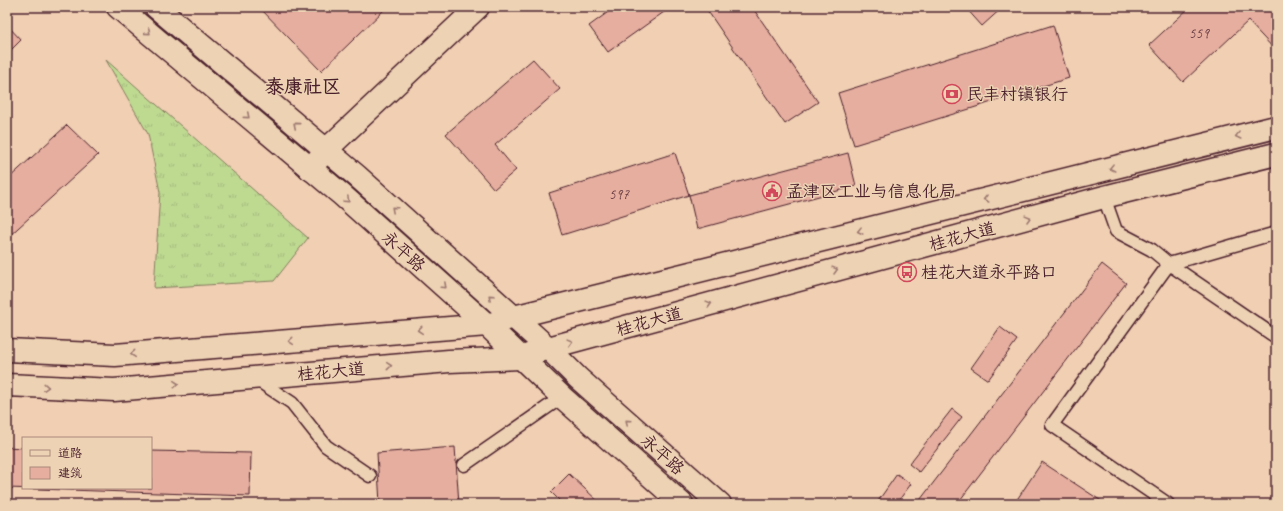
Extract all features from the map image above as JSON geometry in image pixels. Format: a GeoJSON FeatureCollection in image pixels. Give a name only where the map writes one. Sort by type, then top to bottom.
{"type":"FeatureCollection","features":[{"type":"Feature","properties":{"kind":"main road","name":"永平路"},"geometry":{"type":"LineString","coordinates":[[118,7],[342,195],[487,325],[562,397],[682,504]]}},
{"type":"Feature","properties":{"kind":"main road","name":"永平路"},"geometry":{"type":"LineString","coordinates":[[156,7],[358,176],[548,348],[578,378],[720,504]]}},
{"type":"Feature","properties":{"kind":"main road"},"geometry":{"type":"LineString","coordinates":[[310,169],[326,150],[478,7]]}},
{"type":"Feature","properties":{"kind":"main road","name":"桂花大道"},"geometry":{"type":"LineString","coordinates":[[7,350],[115,355],[487,325],[1276,127]]}},
{"type":"Feature","properties":{"kind":"main road","name":"桂花大道"},"geometry":{"type":"LineString","coordinates":[[7,385],[114,390],[449,361],[520,358],[548,348],[1104,197],[1276,154]]}},
{"type":"Feature","properties":{"kind":"lane"},"geometry":{"type":"LineString","coordinates":[[1104,197],[1116,231],[1152,250],[1169,264],[1276,337]]}},
{"type":"Feature","properties":{"kind":"lane"},"geometry":{"type":"LineString","coordinates":[[1168,504],[1052,425],[1169,264],[1276,233]]}},
{"type":"Feature","properties":{"kind":"lane"},"geometry":{"type":"LineString","coordinates":[[253,378],[292,403],[326,446],[370,476]]}},
{"type":"Feature","properties":{"kind":"lane"},"geometry":{"type":"LineString","coordinates":[[464,465],[562,397]]}},
{"type":"Feature","properties":{"kind":"green space"},"geometry":{"type":"Polygon","coordinates":[[[106,60],[308,238],[274,281],[154,288],[160,192],[148,134],[106,60]]]}},
{"type":"Feature","properties":{"kind":"building"},"geometry":{"type":"Polygon","coordinates":[[[259,7],[387,7],[321,71],[259,7]]]}},
{"type":"Feature","properties":{"kind":"building"},"geometry":{"type":"Polygon","coordinates":[[[615,7],[671,7],[608,52],[589,26],[615,7]]]}},
{"type":"Feature","properties":{"kind":"building"},"geometry":{"type":"Polygon","coordinates":[[[705,7],[752,7],[818,102],[785,124],[705,7]]]}},
{"type":"Feature","properties":{"kind":"building"},"geometry":{"type":"Polygon","coordinates":[[[965,7],[1003,7],[982,26],[965,7]]]}},
{"type":"Feature","properties":{"kind":"building"},"geometry":{"type":"Polygon","coordinates":[[[1190,7],[1272,7],[1276,12],[1276,51],[1248,21],[1183,82],[1149,45],[1190,7]]]}},
{"type":"Feature","properties":{"kind":"building"},"geometry":{"type":"Polygon","coordinates":[[[7,25],[21,40],[7,54],[7,25]]]}},
{"type":"Feature","properties":{"kind":"building"},"geometry":{"type":"Polygon","coordinates":[[[1053,25],[1069,78],[854,145],[838,93],[1053,25]]]}},
{"type":"Feature","properties":{"kind":"building"},"geometry":{"type":"Polygon","coordinates":[[[533,59],[560,89],[495,145],[516,170],[494,189],[446,134],[533,59]]]}},
{"type":"Feature","properties":{"kind":"building"},"geometry":{"type":"Polygon","coordinates":[[[67,125],[98,155],[7,238],[7,180],[67,125]]]}},
{"type":"Feature","properties":{"kind":"building"},"geometry":{"type":"Polygon","coordinates":[[[675,153],[689,195],[562,235],[549,193],[675,153]]]}},
{"type":"Feature","properties":{"kind":"building","name":"孟津区工业与信息化局"},"geometry":{"type":"Polygon","coordinates":[[[848,153],[856,186],[697,229],[689,195],[848,153]]]}},
{"type":"Feature","properties":{"kind":"building"},"geometry":{"type":"Polygon","coordinates":[[[1102,264],[1126,283],[957,504],[917,504],[1102,264]]]}},
{"type":"Feature","properties":{"kind":"building"},"geometry":{"type":"Polygon","coordinates":[[[1000,327],[1017,340],[988,380],[971,368],[1000,327]]]}},
{"type":"Feature","properties":{"kind":"building"},"geometry":{"type":"Polygon","coordinates":[[[952,409],[962,417],[919,472],[909,464],[952,409]]]}},
{"type":"Feature","properties":{"kind":"building"},"geometry":{"type":"Polygon","coordinates":[[[7,447],[22,448],[22,488],[7,488],[7,447]]]}},
{"type":"Feature","properties":{"kind":"building"},"geometry":{"type":"Polygon","coordinates":[[[455,447],[459,504],[380,504],[377,453],[455,447]]]}},
{"type":"Feature","properties":{"kind":"building"},"geometry":{"type":"Polygon","coordinates":[[[152,451],[251,453],[250,496],[37,489],[152,489],[152,451]]]}},
{"type":"Feature","properties":{"kind":"building"},"geometry":{"type":"Polygon","coordinates":[[[1042,462],[1106,504],[1014,504],[1042,462]]]}},
{"type":"Feature","properties":{"kind":"building"},"geometry":{"type":"Polygon","coordinates":[[[569,474],[601,504],[563,504],[551,492],[569,474]]]}},
{"type":"Feature","properties":{"kind":"building"},"geometry":{"type":"Polygon","coordinates":[[[897,474],[911,484],[896,504],[876,504],[897,474]]]}},
{"type":"Feature","properties":{"kind":"place","name":"民丰村镇银行"},"geometry":{"type":"Point","coordinates":[952,94]}},
{"type":"Feature","properties":{"kind":"place","name":"孟津区工业与信息化局"},"geometry":{"type":"Point","coordinates":[772,191]}},
{"type":"Feature","properties":{"kind":"place","name":"桂花大道永平路口"},"geometry":{"type":"Point","coordinates":[907,272]}},
{"type":"Feature","properties":{"kind":"district","name":"泰康社区"},"geometry":{"type":"Point","coordinates":[303,86]}}]}
